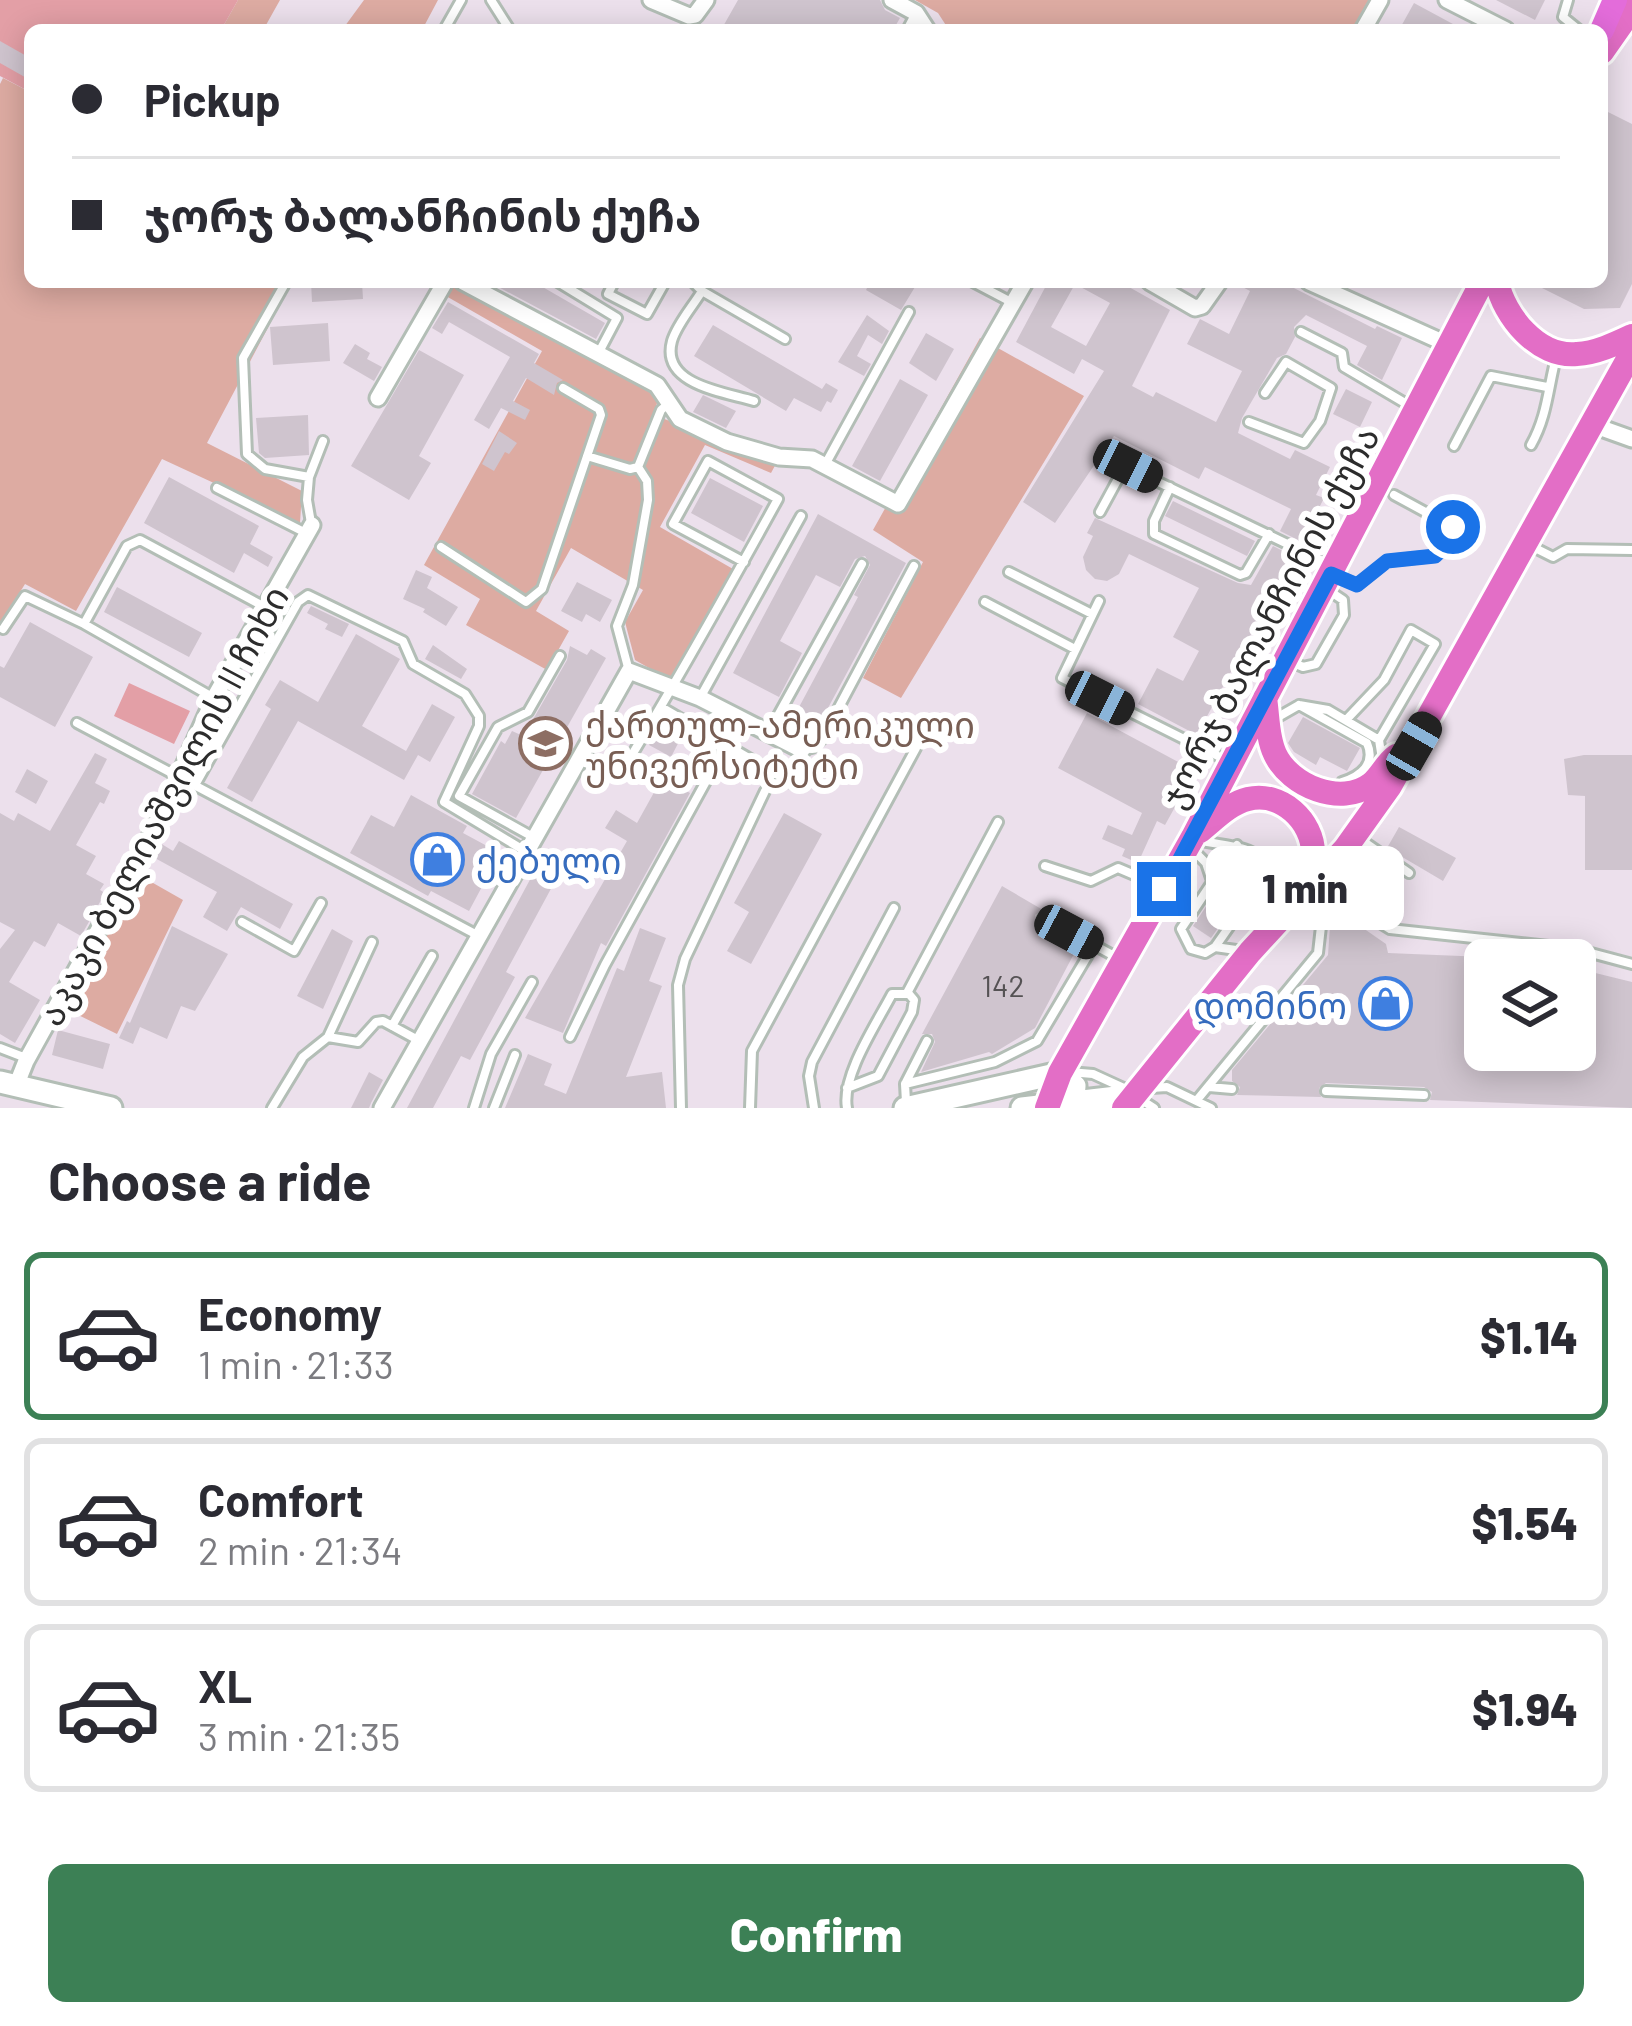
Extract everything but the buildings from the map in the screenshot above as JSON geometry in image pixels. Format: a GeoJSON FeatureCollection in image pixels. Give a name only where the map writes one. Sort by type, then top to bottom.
{"type":"FeatureCollection","features":[{"type":"Feature","properties":{"kind":"main road"},"geometry":{"type":"LineString","coordinates":[[1608,43],[1632,9]]}},
{"type":"Feature","properties":{"kind":"main road","name":"ჯორჯ ბალანჩინის ქუჩა"},"geometry":{"type":"LineString","coordinates":[[1047,1099],[1232,762],[1267,711],[1286,659],[1479,288]]}},
{"type":"Feature","properties":{"kind":"main road"},"geometry":{"type":"LineString","coordinates":[[1499,288],[1517,323],[1558,352],[1592,351],[1632,336]]}},
{"type":"Feature","properties":{"kind":"main road"},"geometry":{"type":"LineString","coordinates":[[910,1094],[1138,1100],[1250,952],[1290,909],[1320,887],[1414,746],[1632,352]]}},
{"type":"Feature","properties":{"kind":"main road"},"geometry":{"type":"LineString","coordinates":[[1267,711],[1272,749],[1286,769],[1325,793],[1352,792],[1370,784],[1390,760],[1414,746]]}},
{"type":"Feature","properties":{"kind":"main road"},"geometry":{"type":"LineString","coordinates":[[1191,841],[1244,800],[1283,805],[1302,819],[1311,837],[1311,865],[1290,909]]}},
{"type":"Feature","properties":{"kind":"main road"},"geometry":{"type":"LineString","coordinates":[[8,1084],[111,1108]]}},
{"type":"Feature","properties":{"kind":"street"},"geometry":{"type":"LineString","coordinates":[[651,0],[689,16],[706,0]]}},
{"type":"Feature","properties":{"kind":"street"},"geometry":{"type":"LineString","coordinates":[[892,0],[916,14],[923,24]]}},
{"type":"Feature","properties":{"kind":"street"},"geometry":{"type":"LineString","coordinates":[[1447,0],[1494,24]]}},
{"type":"Feature","properties":{"kind":"street"},"geometry":{"type":"LineString","coordinates":[[378,398],[442,288]]}},
{"type":"Feature","properties":{"kind":"street"},"geometry":{"type":"LineString","coordinates":[[474,288],[657,385],[680,419],[727,442],[825,465],[894,504],[904,500],[1022,288]]}},
{"type":"Feature","properties":{"kind":"street"},"geometry":{"type":"LineString","coordinates":[[1160,288],[1195,308],[1216,288]]}},
{"type":"Feature","properties":{"kind":"street"},"geometry":{"type":"LineString","coordinates":[[1323,288],[1450,346]]}},
{"type":"Feature","properties":{"kind":"street"},"geometry":{"type":"LineString","coordinates":[[1593,425],[1632,439]]}},
{"type":"Feature","properties":{"kind":"street","name":"აკაკი ბელიაშვილის II ჩიხი"},"geometry":{"type":"LineString","coordinates":[[8,1084],[188,782],[214,698],[310,529]]}},
{"type":"Feature","properties":{"kind":"street"},"geometry":{"type":"LineString","coordinates":[[382,1108],[629,671],[700,698],[802,750]]}},
{"type":"Feature","properties":{"kind":"lane"},"geometry":{"type":"LineString","coordinates":[[910,24],[916,14]]}},
{"type":"Feature","properties":{"kind":"lane"},"geometry":{"type":"LineString","coordinates":[[283,288],[243,358],[247,454],[266,469],[309,477]]}},
{"type":"Feature","properties":{"kind":"lane"},"geometry":{"type":"LineString","coordinates":[[568,288],[617,318],[598,354]]}},
{"type":"Feature","properties":{"kind":"lane"},"geometry":{"type":"LineString","coordinates":[[611,288],[608,294],[647,314],[662,288]]}},
{"type":"Feature","properties":{"kind":"lane"},"geometry":{"type":"LineString","coordinates":[[699,288],[785,339]]}},
{"type":"Feature","properties":{"kind":"lane"},"geometry":{"type":"LineString","coordinates":[[984,288],[1013,303]]}},
{"type":"Feature","properties":{"kind":"lane"},"geometry":{"type":"LineString","coordinates":[[994,293],[997,288]]}},
{"type":"Feature","properties":{"kind":"lane"},"geometry":{"type":"LineString","coordinates":[[702,291],[672,340],[671,361],[683,378],[754,401]]}},
{"type":"Feature","properties":{"kind":"lane"},"geometry":{"type":"LineString","coordinates":[[825,465],[909,312]]}},
{"type":"Feature","properties":{"kind":"lane"},"geometry":{"type":"LineString","coordinates":[[1301,332],[1342,353],[1344,367],[1416,410]]}},
{"type":"Feature","properties":{"kind":"lane"},"geometry":{"type":"LineString","coordinates":[[1532,445],[1549,405],[1547,387],[1558,352]]}},
{"type":"Feature","properties":{"kind":"lane"},"geometry":{"type":"LineString","coordinates":[[1249,422],[1304,443],[1320,422],[1330,388],[1286,362],[1265,393]]}},
{"type":"Feature","properties":{"kind":"lane"},"geometry":{"type":"LineString","coordinates":[[1454,446],[1491,376],[1547,387]]}},
{"type":"Feature","properties":{"kind":"lane"},"geometry":{"type":"LineString","coordinates":[[441,547],[526,602],[542,589],[599,409],[563,388]]}},
{"type":"Feature","properties":{"kind":"lane"},"geometry":{"type":"LineString","coordinates":[[587,456],[630,470],[638,467],[661,410],[669,403]]}},
{"type":"Feature","properties":{"kind":"lane"},"geometry":{"type":"LineString","coordinates":[[217,488],[310,529],[309,477],[323,441]]}},
{"type":"Feature","properties":{"kind":"lane"},"geometry":{"type":"LineString","coordinates":[[626,763],[672,689],[744,562],[778,499],[707,461],[673,524],[744,562]]}},
{"type":"Feature","properties":{"kind":"lane"},"geometry":{"type":"LineString","coordinates":[[1100,512],[1125,466],[1269,534],[1330,576],[1357,585],[1387,561],[1435,556],[1456,536],[1453,527],[1394,495]]}},
{"type":"Feature","properties":{"kind":"lane"},"geometry":{"type":"LineString","coordinates":[[629,671],[617,626],[634,585],[648,500],[647,481],[638,467]]}},
{"type":"Feature","properties":{"kind":"lane"},"geometry":{"type":"LineString","coordinates":[[1169,487],[1154,520],[1154,534],[1197,555],[1240,575],[1246,573],[1269,534]]}},
{"type":"Feature","properties":{"kind":"lane"},"geometry":{"type":"LineString","coordinates":[[700,698],[801,516]]}},
{"type":"Feature","properties":{"kind":"lane"},"geometry":{"type":"LineString","coordinates":[[84,624],[127,546],[140,540],[264,607]]}},
{"type":"Feature","properties":{"kind":"lane"},"geometry":{"type":"LineString","coordinates":[[1527,543],[1553,557],[1567,549],[1632,550]]}},
{"type":"Feature","properties":{"kind":"lane"},"geometry":{"type":"LineString","coordinates":[[769,732],[862,564]]}},
{"type":"Feature","properties":{"kind":"lane"},"geometry":{"type":"LineString","coordinates":[[802,750],[807,752],[822,740],[914,566]]}},
{"type":"Feature","properties":{"kind":"lane"},"geometry":{"type":"LineString","coordinates":[[1009,572],[1092,614]]}},
{"type":"Feature","properties":{"kind":"lane"},"geometry":{"type":"LineString","coordinates":[[3,629],[25,596],[214,698]]}},
{"type":"Feature","properties":{"kind":"lane"},"geometry":{"type":"LineString","coordinates":[[188,782],[298,602],[308,596],[403,641],[413,664],[465,694],[475,706],[479,726],[443,799],[531,845]]}},
{"type":"Feature","properties":{"kind":"lane"},"geometry":{"type":"LineString","coordinates":[[1099,601],[1062,678],[1232,762]]}},
{"type":"Feature","properties":{"kind":"lane"},"geometry":{"type":"LineString","coordinates":[[986,602],[1076,650]]}},
{"type":"Feature","properties":{"kind":"lane"},"geometry":{"type":"LineString","coordinates":[[1347,719],[1384,680],[1411,630],[1435,644],[1379,740],[1381,772]]}},
{"type":"Feature","properties":{"kind":"lane"},"geometry":{"type":"LineString","coordinates":[[531,845],[459,796],[498,727],[528,712],[560,656]]}},
{"type":"Feature","properties":{"kind":"lane"},"geometry":{"type":"LineString","coordinates":[[1272,749],[1324,781],[1347,781],[1367,767],[1367,743],[1299,705]]}},
{"type":"Feature","properties":{"kind":"lane"},"geometry":{"type":"LineString","coordinates":[[1267,711],[1299,705],[1328,710],[1379,740]]}},
{"type":"Feature","properties":{"kind":"lane"},"geometry":{"type":"LineString","coordinates":[[661,707],[795,785]]}},
{"type":"Feature","properties":{"kind":"lane"},"geometry":{"type":"LineString","coordinates":[[77,723],[479,937]]}},
{"type":"Feature","properties":{"kind":"lane"},"geometry":{"type":"LineString","coordinates":[[570,1037],[726,745]]}},
{"type":"Feature","properties":{"kind":"lane"},"geometry":{"type":"LineString","coordinates":[[750,1108],[752,1052],[916,748]]}},
{"type":"Feature","properties":{"kind":"lane"},"geometry":{"type":"LineString","coordinates":[[681,1108],[678,985],[685,959],[765,791]]}},
{"type":"Feature","properties":{"kind":"lane"},"geometry":{"type":"LineString","coordinates":[[907,993],[998,822]]}},
{"type":"Feature","properties":{"kind":"lane"},"geometry":{"type":"LineString","coordinates":[[1354,835],[1409,874]]}},
{"type":"Feature","properties":{"kind":"lane"},"geometry":{"type":"LineString","coordinates":[[1191,841],[1237,845],[1257,854],[1290,909]]}},
{"type":"Feature","properties":{"kind":"lane"},"geometry":{"type":"LineString","coordinates":[[1191,841],[1212,881]]}},
{"type":"Feature","properties":{"kind":"lane"},"geometry":{"type":"LineString","coordinates":[[1237,845],[1181,929],[1191,949],[1205,953],[1215,947],[1266,874]]}},
{"type":"Feature","properties":{"kind":"lane"},"geometry":{"type":"LineString","coordinates":[[1045,866],[1091,881],[1118,868],[1164,889]]}},
{"type":"Feature","properties":{"kind":"lane"},"geometry":{"type":"LineString","coordinates":[[1197,1100],[1318,953],[1320,887],[1390,929],[1576,949],[1632,964]]}},
{"type":"Feature","properties":{"kind":"lane"},"geometry":{"type":"LineString","coordinates":[[242,922],[294,951],[321,903]]}},
{"type":"Feature","properties":{"kind":"lane"},"geometry":{"type":"LineString","coordinates":[[814,1108],[809,1076],[812,1062],[894,908]]}},
{"type":"Feature","properties":{"kind":"lane"},"geometry":{"type":"LineString","coordinates":[[1241,910],[1290,909]]}},
{"type":"Feature","properties":{"kind":"lane"},"geometry":{"type":"LineString","coordinates":[[1043,918],[1125,962]]}},
{"type":"Feature","properties":{"kind":"lane"},"geometry":{"type":"LineString","coordinates":[[272,1108],[303,1057],[328,1037],[372,941]]}},
{"type":"Feature","properties":{"kind":"lane"},"geometry":{"type":"LineString","coordinates":[[910,1094],[1037,1041],[1094,945]]}},
{"type":"Feature","properties":{"kind":"lane"},"geometry":{"type":"LineString","coordinates":[[1215,947],[1250,952]]}},
{"type":"Feature","properties":{"kind":"lane"},"geometry":{"type":"LineString","coordinates":[[392,1026],[431,956]]}},
{"type":"Feature","properties":{"kind":"lane"},"geometry":{"type":"LineString","coordinates":[[474,1108],[491,1054],[532,982]]}},
{"type":"Feature","properties":{"kind":"lane"},"geometry":{"type":"LineString","coordinates":[[847,1088],[878,1076],[912,1012],[914,1000],[907,993],[892,994],[847,1088],[847,1108]]}},
{"type":"Feature","properties":{"kind":"lane"},"geometry":{"type":"LineString","coordinates":[[328,1037],[358,1042],[376,1022],[420,1041]]}},
{"type":"Feature","properties":{"kind":"lane"},"geometry":{"type":"LineString","coordinates":[[910,1094],[927,1041]]}},
{"type":"Feature","properties":{"kind":"lane"},"geometry":{"type":"LineString","coordinates":[[0,1048],[27,1059]]}},
{"type":"Feature","properties":{"kind":"lane"},"geometry":{"type":"LineString","coordinates":[[494,1108],[515,1055]]}},
{"type":"Feature","properties":{"kind":"lane"},"geometry":{"type":"LineString","coordinates":[[1207,1087],[1232,1089]]}},
{"type":"Feature","properties":{"kind":"lane"},"geometry":{"type":"LineString","coordinates":[[1138,1100],[1167,1088],[1211,1108]]}},
{"type":"Feature","properties":{"kind":"lane"},"geometry":{"type":"LineString","coordinates":[[1326,1091],[1424,1095]]}},
{"type":"Feature","properties":{"kind":"shaded area"},"geometry":{"type":"Polygon","coordinates":[[[0,0],[238,0],[224,24],[24,24],[24,89],[0,76],[0,0]]]}},
{"type":"Feature","properties":{"kind":"shaded area"},"geometry":{"type":"Polygon","coordinates":[[[238,0],[280,0],[267,24],[224,24],[238,0]]]}},
{"type":"Feature","properties":{"kind":"shaded area"},"geometry":{"type":"Polygon","coordinates":[[[364,0],[438,0],[425,24],[346,24],[364,0]]]}},
{"type":"Feature","properties":{"kind":"shaded area"},"geometry":{"type":"Polygon","coordinates":[[[915,0],[1369,0],[1355,24],[945,24],[938,13],[915,0]]]}},
{"type":"Feature","properties":{"kind":"shaded area"},"geometry":{"type":"Polygon","coordinates":[[[3,78],[24,89],[24,288],[289,288],[207,443],[302,491],[300,523],[162,459],[76,611],[25,584],[0,624],[3,78]]]}},
{"type":"Feature","properties":{"kind":"shaded area"},"geometry":{"type":"Polygon","coordinates":[[[450,288],[461,288],[659,395],[654,415],[777,462],[771,473],[705,445],[660,527],[733,569],[670,680],[635,660],[625,622],[643,590],[571,548],[536,611],[569,631],[547,670],[466,625],[480,599],[424,565],[542,351],[446,296],[450,288]]]}},
{"type":"Feature","properties":{"kind":"shaded area"},"geometry":{"type":"Polygon","coordinates":[[[980,338],[1084,396],[901,698],[863,678],[923,562],[873,530],[980,338]]]}},
{"type":"Feature","properties":{"kind":"shaded area"},"geometry":{"type":"Polygon","coordinates":[[[129,683],[190,711],[174,744],[114,716],[129,683]]]}},
{"type":"Feature","properties":{"kind":"shaded area"},"geometry":{"type":"Polygon","coordinates":[[[139,875],[183,900],[117,1034],[64,1008],[139,875]]]}},
{"type":"Feature","properties":{"kind":"place","name":"ქართულ-ამერიკული უნივერსიტეტი"},"geometry":{"type":"Point","coordinates":[546,744]}},
{"type":"Feature","properties":{"kind":"place","name":"ქებული"},"geometry":{"type":"Point","coordinates":[437,859]}},
{"type":"Feature","properties":{"kind":"place","name":"დომინო"},"geometry":{"type":"Point","coordinates":[1386,1004]}},
{"type":"Feature","properties":{"kind":"route"},"geometry":{"type":"LineString","coordinates":[[1164,889],[1331,574],[1357,585],[1387,561],[1435,556],[1456,536],[1453,527]]}}]}
